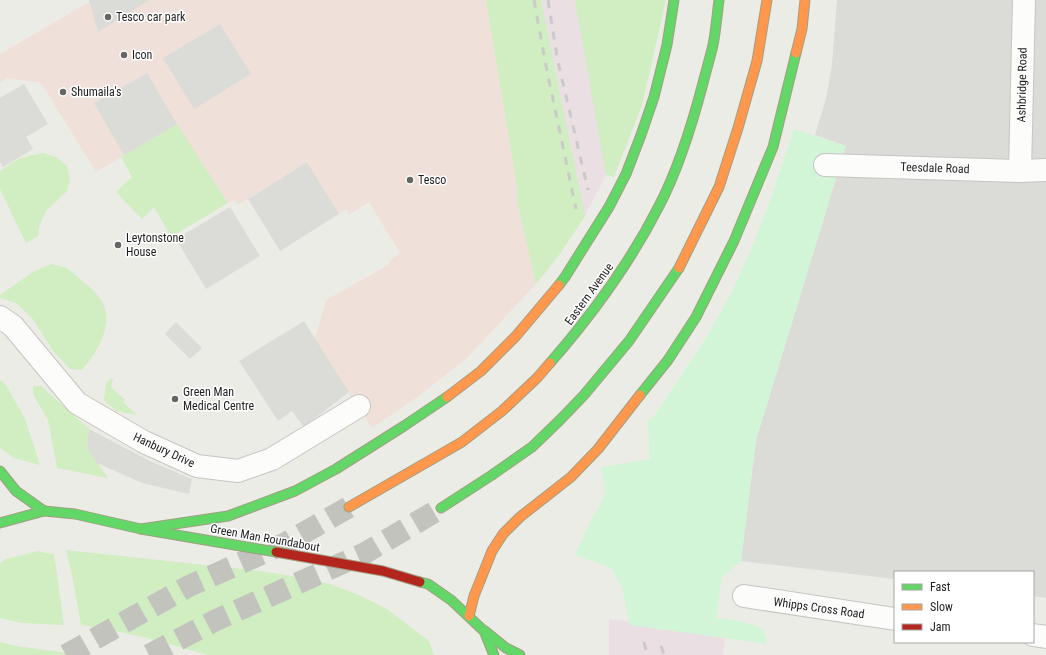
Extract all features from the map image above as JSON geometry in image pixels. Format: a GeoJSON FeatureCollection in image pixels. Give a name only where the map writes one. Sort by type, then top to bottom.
{"type":"FeatureCollection","features":[{"type":"Feature","properties":{"kind":"main road"},"geometry":{"type":"LineString","coordinates":[[141,529],[228,516],[295,491],[336,469],[404,426],[481,371],[516,336],[565,277],[609,207],[626,174],[654,97],[667,46],[674,0]]}},
{"type":"Feature","properties":{"kind":"main road","name":"Eastern Avenue"},"geometry":{"type":"LineString","coordinates":[[349,507],[462,442],[502,411],[537,378],[569,340],[620,273],[642,238],[660,205],[679,162],[696,111],[709,60],[719,0]]}},
{"type":"Feature","properties":{"kind":"main road"},"geometry":{"type":"LineString","coordinates":[[441,508],[532,447],[560,420],[584,395],[629,341],[677,272],[719,187],[757,61],[767,0]]}},
{"type":"Feature","properties":{"kind":"main road"},"geometry":{"type":"LineString","coordinates":[[469,616],[474,596],[483,573],[492,551],[502,534],[520,517],[571,477],[598,449],[668,360],[696,318],[734,241],[772,147],[802,29],[805,0]]}},
{"type":"Feature","properties":{"kind":"main road"},"geometry":{"type":"LineString","coordinates":[[0,471],[16,491],[44,511]]}},
{"type":"Feature","properties":{"kind":"main road","name":"Green Man Roundabout"},"geometry":{"type":"LineString","coordinates":[[0,523],[44,511],[75,514],[141,529],[383,571],[428,584],[451,600],[484,631],[494,655]]}},
{"type":"Feature","properties":{"kind":"main road"},"geometry":{"type":"LineString","coordinates":[[484,631],[506,648],[520,655]]}},
{"type":"Feature","properties":{"kind":"street","name":"Ashbridge Road"},"geometry":{"type":"LineString","coordinates":[[1020,171],[1024,0]]}},
{"type":"Feature","properties":{"kind":"street","name":"Teesdale Road"},"geometry":{"type":"LineString","coordinates":[[825,166],[1020,171],[1046,170]]}},
{"type":"Feature","properties":{"kind":"street","name":"Hanbury Drive"},"geometry":{"type":"LineString","coordinates":[[0,317],[13,326],[77,403],[144,442],[197,466],[238,471],[272,459],[358,406]]}},
{"type":"Feature","properties":{"kind":"street","name":"Whipps Cross Road"},"geometry":{"type":"LineString","coordinates":[[744,596],[894,619]]}},
{"type":"Feature","properties":{"kind":"street"},"geometry":{"type":"LineString","coordinates":[[1034,636],[1046,637]]}},
{"type":"Feature","properties":{"kind":"shaded area"},"geometry":{"type":"Polygon","coordinates":[[[89,0],[486,0],[517,186],[517,201],[536,284],[467,358],[419,396],[372,428],[315,339],[326,300],[390,264],[388,261],[400,253],[369,202],[349,215],[346,209],[339,214],[307,162],[238,205],[234,200],[228,203],[177,125],[96,172],[41,83],[7,78],[0,83],[0,54],[89,2],[89,0]]]}},
{"type":"Feature","properties":{"kind":"shaded area","name":"Tesco car park"},"geometry":{"type":"Polygon","coordinates":[[[89,0],[150,0],[98,32],[89,0]]]}},
{"type":"Feature","properties":{"kind":"shaded area"},"geometry":{"type":"Polygon","coordinates":[[[486,0],[666,0],[606,175],[585,216],[559,255],[536,284],[517,201],[517,186],[486,0]]]}},
{"type":"Feature","properties":{"kind":"shaded area"},"geometry":{"type":"Polygon","coordinates":[[[837,0],[1046,0],[1046,598],[1034,596],[1034,571],[894,571],[894,579],[741,561],[756,440],[846,146],[815,135],[826,99],[832,65],[837,0]]]}},
{"type":"Feature","properties":{"kind":"shaded area"},"geometry":{"type":"Polygon","coordinates":[[[220,24],[251,74],[194,109],[163,58],[220,24]]]}},
{"type":"Feature","properties":{"kind":"shaded area"},"geometry":{"type":"Polygon","coordinates":[[[147,73],[177,124],[124,155],[94,103],[147,73]]]}},
{"type":"Feature","properties":{"kind":"shaded area"},"geometry":{"type":"Polygon","coordinates":[[[24,84],[48,124],[26,137],[33,149],[3,167],[0,162],[0,98],[24,84]]]}},
{"type":"Feature","properties":{"kind":"shaded area"},"geometry":{"type":"Polygon","coordinates":[[[307,162],[339,214],[280,251],[248,199],[307,162]]]}},
{"type":"Feature","properties":{"kind":"shaded area"},"geometry":{"type":"Polygon","coordinates":[[[230,207],[260,256],[206,289],[176,239],[230,207]]]}},
{"type":"Feature","properties":{"kind":"shaded area"},"geometry":{"type":"Polygon","coordinates":[[[304,321],[349,392],[304,427],[292,411],[278,421],[239,361],[304,321]]]}},
{"type":"Feature","properties":{"kind":"shaded area"},"geometry":{"type":"Polygon","coordinates":[[[176,322],[202,348],[190,359],[165,334],[176,322]]]}},
{"type":"Feature","properties":{"kind":"shaded area"},"geometry":{"type":"Polygon","coordinates":[[[89,429],[152,462],[192,479],[189,494],[142,483],[97,463],[87,448],[89,429]]]}},
{"type":"Feature","properties":{"kind":"shaded area"},"geometry":{"type":"Polygon","coordinates":[[[609,619],[726,633],[723,655],[609,655],[609,619]]]}},
{"type":"Feature","properties":{"kind":"green space"},"geometry":{"type":"Polygon","coordinates":[[[486,0],[541,0],[585,216],[559,255],[536,284],[517,201],[517,186],[486,0]]]}},
{"type":"Feature","properties":{"kind":"green space"},"geometry":{"type":"Polygon","coordinates":[[[575,0],[666,0],[642,105],[614,177],[606,175],[575,0]]]}},
{"type":"Feature","properties":{"kind":"green space"},"geometry":{"type":"Polygon","coordinates":[[[177,124],[228,203],[171,237],[154,207],[142,219],[116,192],[132,177],[121,157],[177,124]]]}},
{"type":"Feature","properties":{"kind":"green space"},"geometry":{"type":"Polygon","coordinates":[[[794,129],[846,146],[756,440],[741,561],[722,577],[716,618],[740,621],[758,627],[764,633],[767,644],[630,625],[622,587],[610,567],[575,555],[591,520],[602,501],[605,490],[601,467],[650,459],[648,422],[654,416],[706,338],[733,290],[753,245],[771,198],[794,129]]]}},
{"type":"Feature","properties":{"kind":"green space"},"geometry":{"type":"Polygon","coordinates":[[[43,153],[56,157],[67,166],[70,179],[67,191],[46,211],[40,224],[38,236],[26,243],[0,189],[0,171],[20,158],[43,153]]]}},
{"type":"Feature","properties":{"kind":"green space"},"geometry":{"type":"Polygon","coordinates":[[[51,264],[64,267],[75,274],[96,293],[102,302],[105,311],[105,329],[102,338],[93,356],[82,370],[70,369],[53,351],[32,318],[16,303],[0,298],[0,295],[33,272],[51,264]]]}},
{"type":"Feature","properties":{"kind":"green space"},"geometry":{"type":"Polygon","coordinates":[[[110,378],[113,379],[111,387],[125,400],[123,402],[137,415],[116,411],[104,400],[106,384],[110,378]]]}},
{"type":"Feature","properties":{"kind":"green space"},"geometry":{"type":"Polygon","coordinates":[[[0,380],[6,385],[25,419],[40,465],[14,458],[0,448],[0,380]]]}},
{"type":"Feature","properties":{"kind":"green space"},"geometry":{"type":"Polygon","coordinates":[[[33,386],[41,386],[89,429],[87,448],[108,478],[57,468],[48,420],[33,394],[33,386]]]}},
{"type":"Feature","properties":{"kind":"green space"},"geometry":{"type":"Polygon","coordinates":[[[66,550],[260,571],[330,584],[359,595],[387,609],[429,641],[434,655],[208,655],[147,638],[81,625],[66,550]]]}},
{"type":"Feature","properties":{"kind":"green space"},"geometry":{"type":"Polygon","coordinates":[[[38,551],[51,554],[54,553],[64,625],[22,623],[0,618],[0,563],[6,559],[38,551]]]}},
{"type":"Feature","properties":{"kind":"green space"},"geometry":{"type":"Polygon","coordinates":[[[0,642],[16,646],[68,653],[68,655],[0,655],[0,642]]]}},
{"type":"Feature","properties":{"kind":"tunnel"},"geometry":{"type":"LineString","coordinates":[[66,655],[189,586],[286,543],[349,507]]}},
{"type":"Feature","properties":{"kind":"tunnel"},"geometry":{"type":"LineString","coordinates":[[149,655],[214,621],[365,553],[441,508]]}},
{"type":"Feature","properties":{"kind":"railway"},"geometry":{"type":"LineString","coordinates":[[534,0],[546,66],[576,209]]}},
{"type":"Feature","properties":{"kind":"railway"},"geometry":{"type":"LineString","coordinates":[[548,0],[558,62],[588,190]]}},
{"type":"Feature","properties":{"kind":"railway"},"geometry":{"type":"LineString","coordinates":[[644,642],[647,655]]}},
{"type":"Feature","properties":{"kind":"railway"},"geometry":{"type":"LineString","coordinates":[[661,646],[664,655]]}},
{"type":"Feature","properties":{"kind":"traffic: fast"},"geometry":{"type":"LineString","coordinates":[[559,285],[609,207],[626,174],[654,97],[667,45],[674,0]]}},
{"type":"Feature","properties":{"kind":"traffic: fast"},"geometry":{"type":"LineString","coordinates":[[550,363],[581,326],[623,268],[648,227],[673,177],[690,130],[699,99],[713,45],[719,0]]}},
{"type":"Feature","properties":{"kind":"traffic: fast"},"geometry":{"type":"LineString","coordinates":[[640,395],[668,360],[696,317],[734,241],[773,147],[796,53]]}},
{"type":"Feature","properties":{"kind":"traffic: fast"},"geometry":{"type":"LineString","coordinates":[[441,508],[532,447],[560,420],[584,395],[629,341],[679,268]]}},
{"type":"Feature","properties":{"kind":"traffic: fast"},"geometry":{"type":"LineString","coordinates":[[141,529],[228,516],[295,491],[336,469],[447,397]]}},
{"type":"Feature","properties":{"kind":"traffic: fast"},"geometry":{"type":"LineString","coordinates":[[0,471],[16,491],[44,511]]}},
{"type":"Feature","properties":{"kind":"traffic: fast"},"geometry":{"type":"LineString","coordinates":[[0,523],[44,511],[75,514],[141,529],[276,552]]}},
{"type":"Feature","properties":{"kind":"traffic: fast"},"geometry":{"type":"LineString","coordinates":[[420,582],[428,584],[451,600],[484,631],[494,655]]}},
{"type":"Feature","properties":{"kind":"traffic: fast"},"geometry":{"type":"LineString","coordinates":[[485,631],[506,648],[520,655]]}},
{"type":"Feature","properties":{"kind":"traffic: slow"},"geometry":{"type":"LineString","coordinates":[[679,268],[719,187],[757,61],[767,0]]}},
{"type":"Feature","properties":{"kind":"traffic: slow"},"geometry":{"type":"LineString","coordinates":[[796,53],[802,29],[805,0]]}},
{"type":"Feature","properties":{"kind":"traffic: slow"},"geometry":{"type":"LineString","coordinates":[[447,397],[481,371],[516,336],[559,285]]}},
{"type":"Feature","properties":{"kind":"traffic: slow"},"geometry":{"type":"LineString","coordinates":[[349,507],[462,442],[502,411],[537,378],[550,363]]}},
{"type":"Feature","properties":{"kind":"traffic: slow"},"geometry":{"type":"LineString","coordinates":[[469,616],[474,596],[492,551],[503,534],[520,517],[571,477],[598,449],[640,395]]}},
{"type":"Feature","properties":{"kind":"traffic: jam"},"geometry":{"type":"LineString","coordinates":[[276,552],[383,571],[420,582]]}},
{"type":"Feature","properties":{"kind":"place","name":"Tesco car park"},"geometry":{"type":"Point","coordinates":[108,17]}},
{"type":"Feature","properties":{"kind":"place","name":"Icon"},"geometry":{"type":"Point","coordinates":[124,55]}},
{"type":"Feature","properties":{"kind":"place","name":"Shumaila's"},"geometry":{"type":"Point","coordinates":[63,92]}},
{"type":"Feature","properties":{"kind":"place","name":"Tesco"},"geometry":{"type":"Point","coordinates":[410,180]}},
{"type":"Feature","properties":{"kind":"place","name":"Leytonstone House"},"geometry":{"type":"Point","coordinates":[118,245]}},
{"type":"Feature","properties":{"kind":"place","name":"Green Man Medical Centre"},"geometry":{"type":"Point","coordinates":[175,399]}}]}
